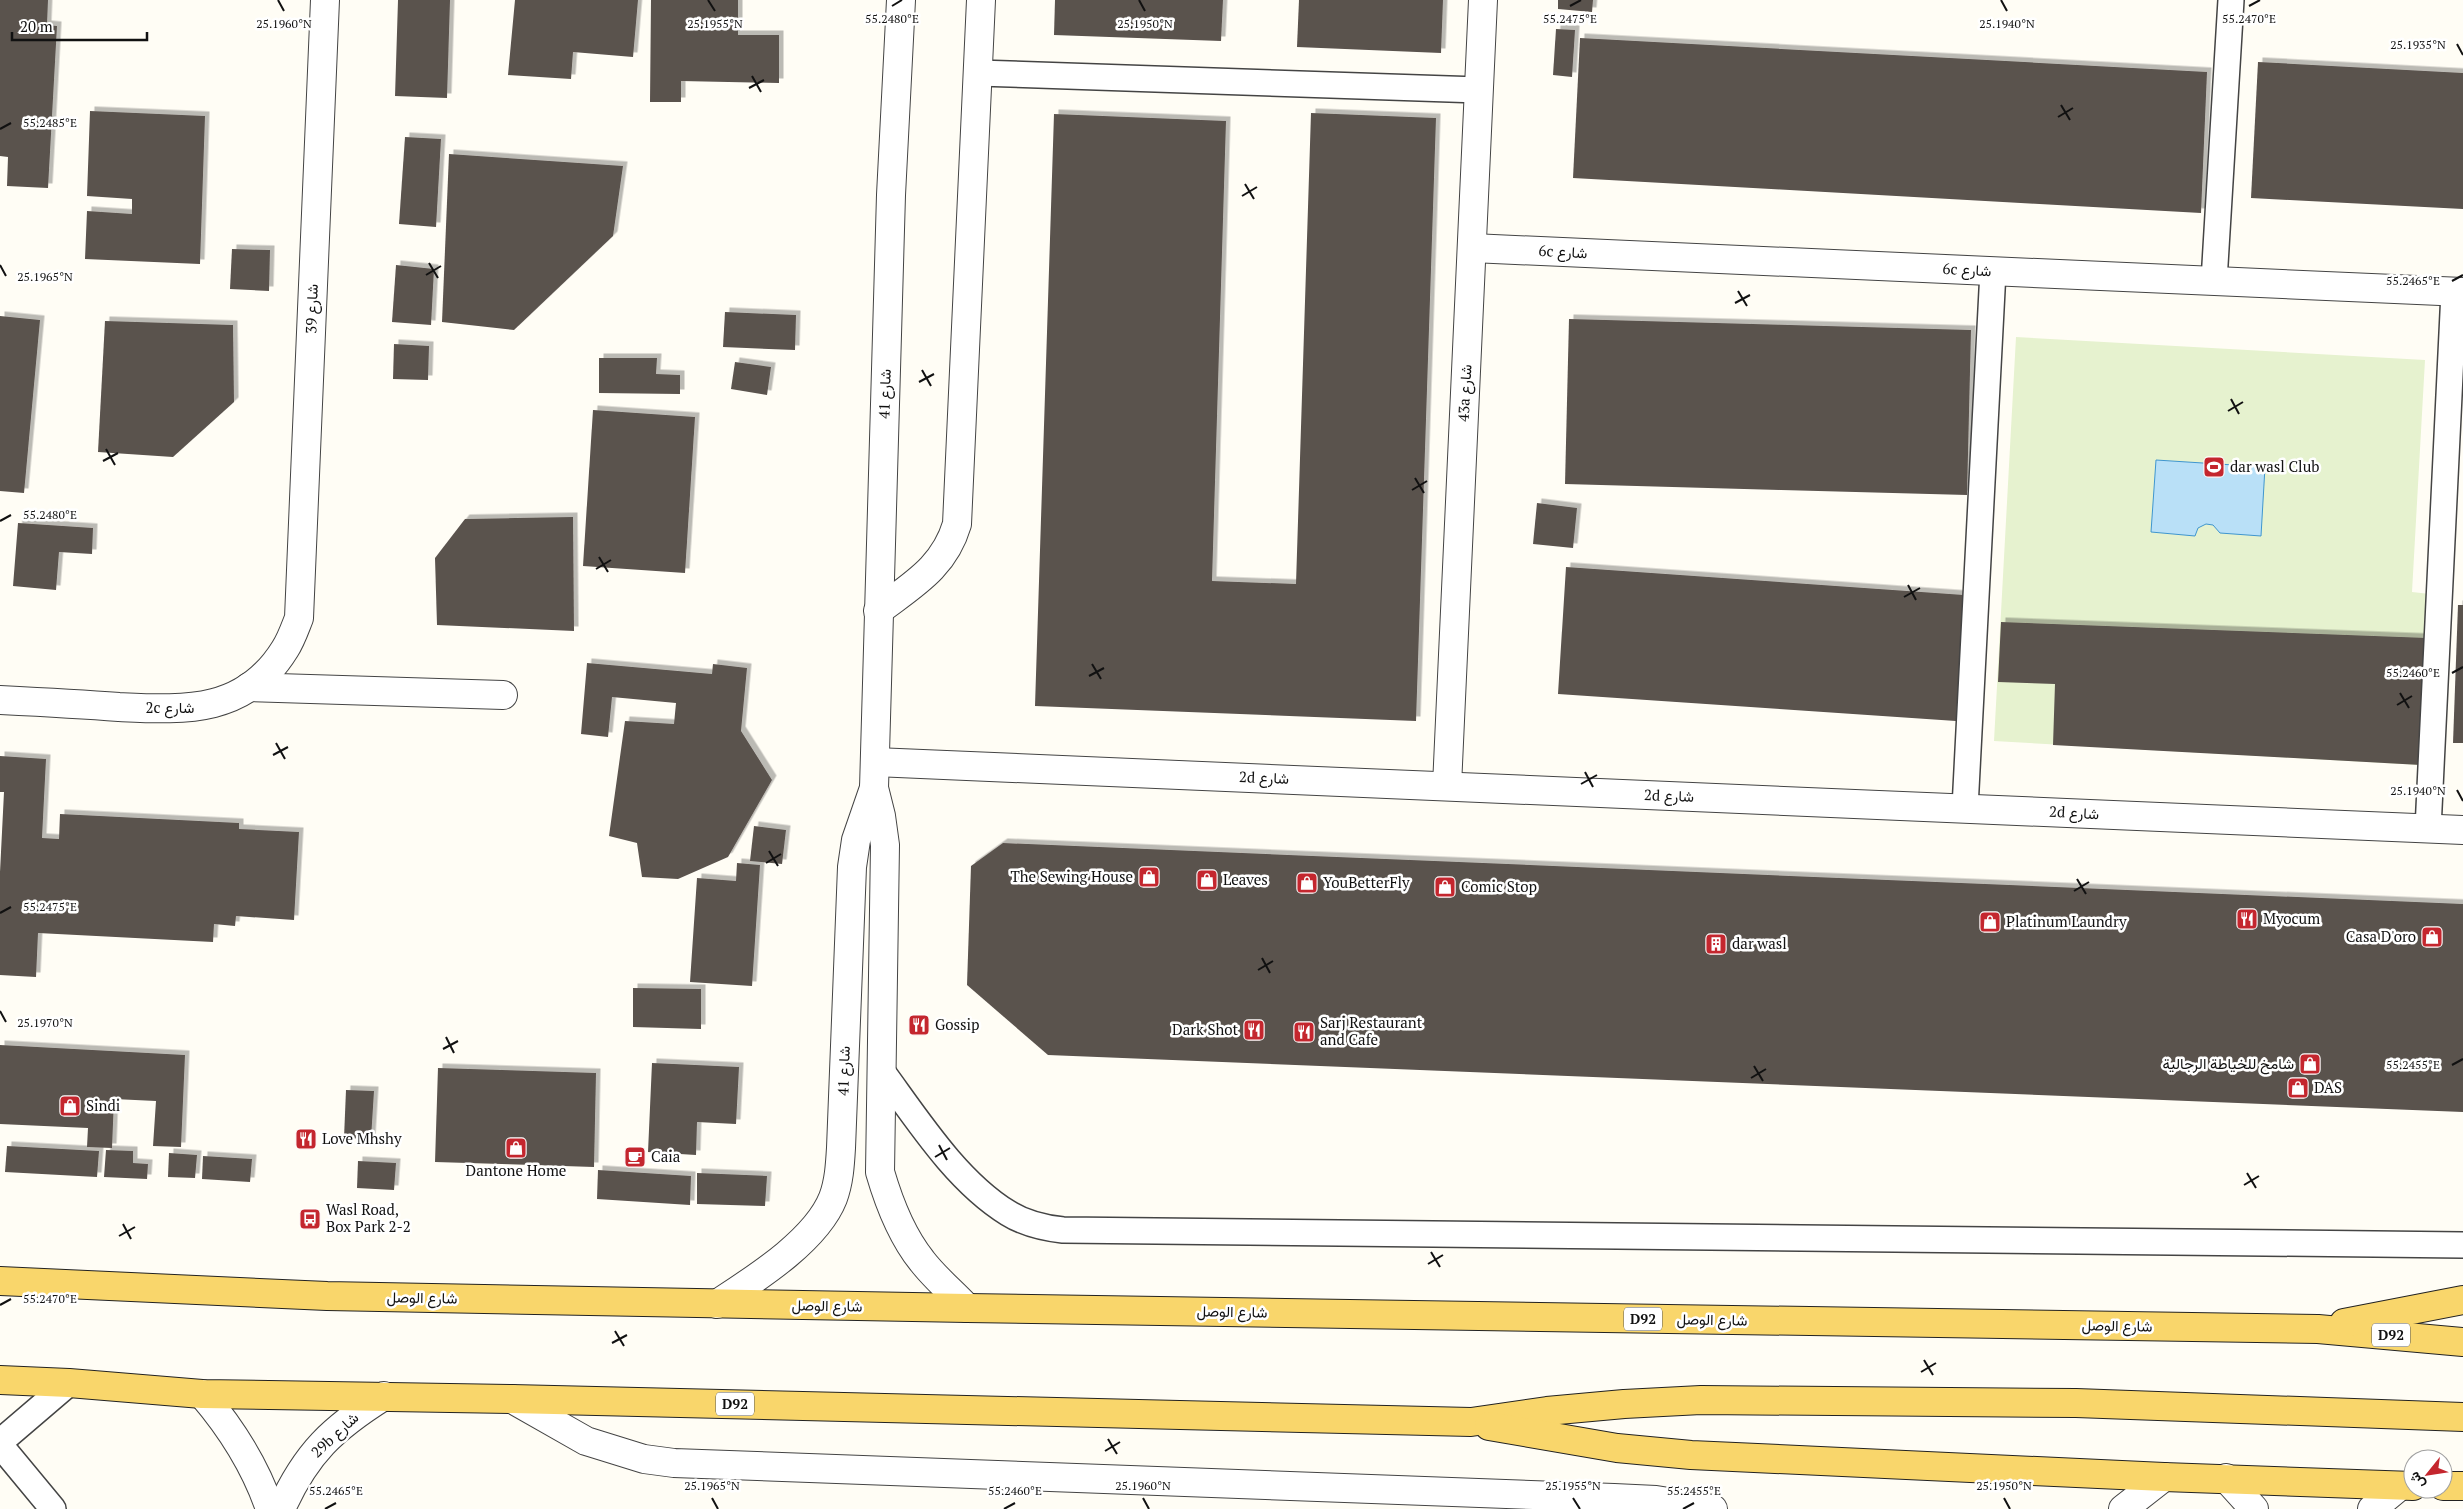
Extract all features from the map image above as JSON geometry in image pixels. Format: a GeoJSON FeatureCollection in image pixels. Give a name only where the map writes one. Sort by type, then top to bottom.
{"type":"FeatureCollection","features":[{"type":"Feature","properties":{"kind":"main road","name":"شارع الوصل"},"geometry":{"type":"LineString","coordinates":[[0,1281],[327,1296],[718,1304],[2318,1329],[2463,1342]]}},
{"type":"Feature","properties":{"kind":"main road"},"geometry":{"type":"LineString","coordinates":[[2318,1329],[2463,1300]]}},
{"type":"Feature","properties":{"kind":"main road","name":"D92"},"geometry":{"type":"LineString","coordinates":[[0,1380],[69,1383],[202,1394],[384,1396],[1471,1422],[1547,1411],[1701,1400],[2076,1402],[2463,1417]]}},
{"type":"Feature","properties":{"kind":"main road","name":"D92"},"geometry":{"type":"LineString","coordinates":[[1471,1422],[1544,1437],[1617,1448],[1690,1455],[2164,1477],[2403,1486]]}},
{"type":"Feature","properties":{"kind":"street","name":"شارع 39"},"geometry":{"type":"LineString","coordinates":[[299,618],[325,0]]}},
{"type":"Feature","properties":{"kind":"street","name":"شارع 41"},"geometry":{"type":"LineString","coordinates":[[901,0],[891,205],[874,775],[882,816],[885,845],[880,1172],[887,1196],[908,1240],[922,1261],[967,1308]]}},
{"type":"Feature","properties":{"kind":"street"},"geometry":{"type":"LineString","coordinates":[[878,611],[930,571],[942,558],[952,542],[957,524],[981,0]]}},
{"type":"Feature","properties":{"kind":"street","name":"43a شارع"},"geometry":{"type":"LineString","coordinates":[[1447,786],[1483,0]]}},
{"type":"Feature","properties":{"kind":"street","name":"6c شارع"},"geometry":{"type":"LineString","coordinates":[[1472,248],[2458,292]]}},
{"type":"Feature","properties":{"kind":"street","name":"2c شارع"},"geometry":{"type":"LineString","coordinates":[[0,700],[168,710],[203,707],[235,696],[263,676],[286,649],[299,618]]}},
{"type":"Feature","properties":{"kind":"street"},"geometry":{"type":"LineString","coordinates":[[249,687],[503,695]]}},
{"type":"Feature","properties":{"kind":"street","name":"شارع 41"},"geometry":{"type":"LineString","coordinates":[[718,1304],[748,1284],[801,1242],[819,1222],[832,1198],[840,1172],[852,867],[856,840],[874,775]]}},
{"type":"Feature","properties":{"kind":"street","name":"2d شارع"},"geometry":{"type":"LineString","coordinates":[[874,775],[1447,786],[2463,830]]}},
{"type":"Feature","properties":{"kind":"street"},"geometry":{"type":"LineString","coordinates":[[202,1394],[226,1422],[246,1454],[263,1487],[270,1509]]}},
{"type":"Feature","properties":{"kind":"street","name":"29b شارع"},"geometry":{"type":"LineString","coordinates":[[281,1509],[292,1483],[317,1449],[348,1419],[384,1396]]}},
{"type":"Feature","properties":{"kind":"street"},"geometry":{"type":"LineString","coordinates":[[512,1399],[586,1441],[644,1459],[674,1463],[1614,1498],[1656,1500],[1713,1509]]}},
{"type":"Feature","properties":{"kind":"street"},"geometry":{"type":"LineString","coordinates":[[2123,1509],[2164,1477]]}},
{"type":"Feature","properties":{"kind":"street"},"geometry":{"type":"LineString","coordinates":[[2226,1478],[2254,1509]]}},
{"type":"Feature","properties":{"kind":"street"},"geometry":{"type":"LineString","coordinates":[[2372,1509],[2403,1489]]}},
{"type":"Feature","properties":{"kind":"lane"},"geometry":{"type":"LineString","coordinates":[[2214,281],[2231,0]]}},
{"type":"Feature","properties":{"kind":"lane"},"geometry":{"type":"LineString","coordinates":[[978,72],[1479,90]]}},
{"type":"Feature","properties":{"kind":"lane"},"geometry":{"type":"LineString","coordinates":[[1965,808],[1992,271]]}},
{"type":"Feature","properties":{"kind":"lane"},"geometry":{"type":"LineString","coordinates":[[2428,829],[2458,292]]}},
{"type":"Feature","properties":{"kind":"lane"},"geometry":{"type":"LineString","coordinates":[[881,1070],[953,1164],[989,1199],[1010,1214],[1025,1221],[1063,1230],[2463,1245]]}},
{"type":"Feature","properties":{"kind":"lane"},"geometry":{"type":"LineString","coordinates":[[53,1509],[0,1443],[69,1383]]}},
{"type":"Feature","properties":{"kind":"green space","name":"dar wasl Club"},"geometry":{"type":"Polygon","coordinates":[[[2016,337],[2425,360],[2412,592],[2430,594],[2421,765],[1994,741],[2016,337]]]}},
{"type":"Feature","properties":{"kind":"water"},"geometry":{"type":"Polygon","coordinates":[[[2156,460],[2265,467],[2261,536],[2220,533],[2213,525],[2206,524],[2198,528],[2195,536],[2151,532],[2156,460]]]}},
{"type":"Feature","properties":{"kind":"building"},"geometry":{"type":"Polygon","coordinates":[[[0,0],[48,0],[47,25],[57,26],[48,188],[7,186],[8,157],[0,156],[0,0]]]}},
{"type":"Feature","properties":{"kind":"building"},"geometry":{"type":"Polygon","coordinates":[[[398,0],[450,0],[447,98],[395,96],[398,0]]]}},
{"type":"Feature","properties":{"kind":"building"},"geometry":{"type":"Polygon","coordinates":[[[515,0],[638,0],[633,57],[573,52],[571,79],[508,75],[515,0]]]}},
{"type":"Feature","properties":{"kind":"building"},"geometry":{"type":"Polygon","coordinates":[[[651,0],[738,0],[738,35],[779,35],[779,83],[681,81],[681,102],[650,102],[651,0]]]}},
{"type":"Feature","properties":{"kind":"building"},"geometry":{"type":"Polygon","coordinates":[[[1055,0],[1223,0],[1221,41],[1054,35],[1055,0]]]}},
{"type":"Feature","properties":{"kind":"building"},"geometry":{"type":"Polygon","coordinates":[[[1299,0],[1443,0],[1441,53],[1297,47],[1299,0]]]}},
{"type":"Feature","properties":{"kind":"building"},"geometry":{"type":"Polygon","coordinates":[[[1558,0],[1593,0],[1592,12],[1558,9],[1558,0]]]}},
{"type":"Feature","properties":{"kind":"building"},"geometry":{"type":"Polygon","coordinates":[[[1556,29],[1575,30],[1572,77],[1553,75],[1556,29]]]}},
{"type":"Feature","properties":{"kind":"building"},"geometry":{"type":"Polygon","coordinates":[[[1580,38],[2207,72],[2201,213],[1573,178],[1580,38]]]}},
{"type":"Feature","properties":{"kind":"building"},"geometry":{"type":"Polygon","coordinates":[[[2258,62],[2463,73],[2463,209],[2251,198],[2258,62]]]}},
{"type":"Feature","properties":{"kind":"building"},"geometry":{"type":"Polygon","coordinates":[[[90,111],[205,116],[200,264],[85,259],[87,211],[132,214],[132,199],[87,196],[90,111]]]}},
{"type":"Feature","properties":{"kind":"building"},"geometry":{"type":"Polygon","coordinates":[[[1311,113],[1436,118],[1416,721],[1035,706],[1054,114],[1226,121],[1212,581],[1296,584],[1311,113]]]}},
{"type":"Feature","properties":{"kind":"building"},"geometry":{"type":"Polygon","coordinates":[[[405,137],[441,139],[436,227],[399,224],[405,137]]]}},
{"type":"Feature","properties":{"kind":"building"},"geometry":{"type":"Polygon","coordinates":[[[449,154],[623,166],[613,236],[514,330],[442,322],[449,154]]]}},
{"type":"Feature","properties":{"kind":"building"},"geometry":{"type":"Polygon","coordinates":[[[232,249],[270,250],[269,291],[230,289],[232,249]]]}},
{"type":"Feature","properties":{"kind":"building"},"geometry":{"type":"Polygon","coordinates":[[[396,265],[434,269],[431,325],[392,322],[396,265]]]}},
{"type":"Feature","properties":{"kind":"building"},"geometry":{"type":"Polygon","coordinates":[[[725,312],[796,315],[795,350],[723,347],[725,312]]]}},
{"type":"Feature","properties":{"kind":"building"},"geometry":{"type":"Polygon","coordinates":[[[0,316],[40,320],[24,493],[0,491],[0,316]]]}},
{"type":"Feature","properties":{"kind":"building"},"geometry":{"type":"Polygon","coordinates":[[[1569,319],[1971,330],[1967,495],[1565,484],[1569,319]]]}},
{"type":"Feature","properties":{"kind":"building"},"geometry":{"type":"Polygon","coordinates":[[[105,321],[233,325],[234,402],[173,457],[98,452],[105,321]]]}},
{"type":"Feature","properties":{"kind":"building"},"geometry":{"type":"Polygon","coordinates":[[[394,344],[429,346],[428,380],[393,379],[394,344]]]}},
{"type":"Feature","properties":{"kind":"building"},"geometry":{"type":"Polygon","coordinates":[[[599,358],[657,358],[656,374],[680,375],[680,394],[599,393],[599,358]]]}},
{"type":"Feature","properties":{"kind":"building"},"geometry":{"type":"Polygon","coordinates":[[[735,362],[771,367],[767,395],[731,389],[735,362]]]}},
{"type":"Feature","properties":{"kind":"building"},"geometry":{"type":"Polygon","coordinates":[[[593,410],[695,417],[685,573],[583,566],[593,410]]]}},
{"type":"Feature","properties":{"kind":"building"},"geometry":{"type":"Polygon","coordinates":[[[1537,503],[1577,508],[1573,548],[1533,544],[1537,503]]]}},
{"type":"Feature","properties":{"kind":"building"},"geometry":{"type":"Polygon","coordinates":[[[573,517],[574,631],[437,625],[435,558],[465,519],[573,517]]]}},
{"type":"Feature","properties":{"kind":"building"},"geometry":{"type":"Polygon","coordinates":[[[18,523],[93,528],[92,554],[59,552],[56,590],[13,586],[18,523]]]}},
{"type":"Feature","properties":{"kind":"building"},"geometry":{"type":"Polygon","coordinates":[[[1566,567],[1964,595],[1956,721],[1558,694],[1566,567]]]}},
{"type":"Feature","properties":{"kind":"building"},"geometry":{"type":"Polygon","coordinates":[[[2458,605],[2463,605],[2463,743],[2453,743],[2458,605]]]}},
{"type":"Feature","properties":{"kind":"building"},"geometry":{"type":"Polygon","coordinates":[[[2001,622],[2428,638],[2421,765],[2053,745],[2055,684],[1998,682],[2001,622]]]}},
{"type":"Feature","properties":{"kind":"building"},"geometry":{"type":"Polygon","coordinates":[[[587,663],[712,674],[713,664],[747,668],[741,731],[772,780],[728,857],[678,879],[642,877],[637,843],[609,836],[625,721],[674,724],[676,703],[612,697],[608,737],[581,734],[587,663]]]}},
{"type":"Feature","properties":{"kind":"building"},"geometry":{"type":"Polygon","coordinates":[[[0,756],[46,759],[42,838],[59,839],[60,814],[239,823],[239,829],[299,832],[294,920],[236,916],[235,926],[214,924],[213,942],[38,933],[36,977],[0,975],[0,872],[4,792],[0,792],[0,756]]]}},
{"type":"Feature","properties":{"kind":"building"},"geometry":{"type":"Polygon","coordinates":[[[754,826],[786,830],[782,864],[750,861],[754,826]]]}},
{"type":"Feature","properties":{"kind":"building","name":"dar wasl"},"geometry":{"type":"Polygon","coordinates":[[[1003,843],[2463,904],[2463,1112],[1048,1055],[967,985],[971,866],[1003,843]]]}},
{"type":"Feature","properties":{"kind":"building"},"geometry":{"type":"Polygon","coordinates":[[[737,863],[760,865],[752,986],[690,982],[697,878],[736,881],[737,863]]]}},
{"type":"Feature","properties":{"kind":"building"},"geometry":{"type":"Polygon","coordinates":[[[633,988],[701,989],[701,1029],[633,1027],[633,988]]]}},
{"type":"Feature","properties":{"kind":"building"},"geometry":{"type":"Polygon","coordinates":[[[0,1045],[185,1055],[181,1147],[153,1146],[156,1101],[114,1099],[112,1148],[87,1147],[88,1128],[0,1124],[0,1045]]]}},
{"type":"Feature","properties":{"kind":"building"},"geometry":{"type":"Polygon","coordinates":[[[652,1063],[739,1067],[736,1124],[697,1122],[696,1155],[648,1152],[652,1063]]]}},
{"type":"Feature","properties":{"kind":"building"},"geometry":{"type":"Polygon","coordinates":[[[438,1068],[596,1073],[594,1167],[435,1162],[438,1068]]]}},
{"type":"Feature","properties":{"kind":"building"},"geometry":{"type":"Polygon","coordinates":[[[346,1090],[374,1091],[371,1139],[344,1138],[346,1090]]]}},
{"type":"Feature","properties":{"kind":"building"},"geometry":{"type":"Polygon","coordinates":[[[7,1146],[99,1151],[97,1177],[5,1172],[7,1146]]]}},
{"type":"Feature","properties":{"kind":"building"},"geometry":{"type":"Polygon","coordinates":[[[106,1150],[133,1151],[133,1163],[148,1164],[147,1179],[104,1177],[106,1150]]]}},
{"type":"Feature","properties":{"kind":"building"},"geometry":{"type":"Polygon","coordinates":[[[169,1153],[197,1155],[195,1178],[168,1177],[169,1153]]]}},
{"type":"Feature","properties":{"kind":"building"},"geometry":{"type":"Polygon","coordinates":[[[203,1156],[252,1159],[250,1182],[202,1179],[203,1156]]]}},
{"type":"Feature","properties":{"kind":"building"},"geometry":{"type":"Polygon","coordinates":[[[358,1161],[396,1163],[394,1190],[357,1188],[358,1161]]]}},
{"type":"Feature","properties":{"kind":"building"},"geometry":{"type":"Polygon","coordinates":[[[598,1170],[691,1176],[690,1205],[597,1199],[598,1170]]]}},
{"type":"Feature","properties":{"kind":"building"},"geometry":{"type":"Polygon","coordinates":[[[697,1173],[767,1176],[765,1206],[697,1204],[697,1173]]]}},
{"type":"Feature","properties":{"kind":"place","name":"dar wasl Club"},"geometry":{"type":"Point","coordinates":[2214,467]}},
{"type":"Feature","properties":{"kind":"place","name":"The Sewing House"},"geometry":{"type":"Point","coordinates":[1149,877]}},
{"type":"Feature","properties":{"kind":"place","name":"Leaves"},"geometry":{"type":"Point","coordinates":[1207,880]}},
{"type":"Feature","properties":{"kind":"place","name":"YouBetterFly"},"geometry":{"type":"Point","coordinates":[1307,883]}},
{"type":"Feature","properties":{"kind":"place","name":"Comic Stop"},"geometry":{"type":"Point","coordinates":[1445,887]}},
{"type":"Feature","properties":{"kind":"place","name":"Myocum"},"geometry":{"type":"Point","coordinates":[2247,919]}},
{"type":"Feature","properties":{"kind":"place","name":"Platinum Laundry"},"geometry":{"type":"Point","coordinates":[1990,922]}},
{"type":"Feature","properties":{"kind":"place","name":"Casa D'oro"},"geometry":{"type":"Point","coordinates":[2432,937]}},
{"type":"Feature","properties":{"kind":"place","name":"dar wasl"},"geometry":{"type":"Point","coordinates":[1716,944]}},
{"type":"Feature","properties":{"kind":"place","name":"Gossip"},"geometry":{"type":"Point","coordinates":[919,1025]}},
{"type":"Feature","properties":{"kind":"place","name":"Dark Shot"},"geometry":{"type":"Point","coordinates":[1254,1030]}},
{"type":"Feature","properties":{"kind":"place","name":"Sarj Restaurant and Cafe"},"geometry":{"type":"Point","coordinates":[1304,1032]}},
{"type":"Feature","properties":{"kind":"place","name":"شامخ للخياطة الرجالية"},"geometry":{"type":"Point","coordinates":[2310,1064]}},
{"type":"Feature","properties":{"kind":"place","name":"DAS"},"geometry":{"type":"Point","coordinates":[2298,1088]}},
{"type":"Feature","properties":{"kind":"place","name":"Sindi"},"geometry":{"type":"Point","coordinates":[70,1106]}},
{"type":"Feature","properties":{"kind":"place","name":"Love Mhshy"},"geometry":{"type":"Point","coordinates":[306,1139]}},
{"type":"Feature","properties":{"kind":"place","name":"Dantone Home"},"geometry":{"type":"Point","coordinates":[516,1148]}},
{"type":"Feature","properties":{"kind":"place","name":"Caia"},"geometry":{"type":"Point","coordinates":[635,1157]}},
{"type":"Feature","properties":{"kind":"place","name":"Wasl Road, Box Park 2-2"},"geometry":{"type":"Point","coordinates":[310,1219]}}]}
